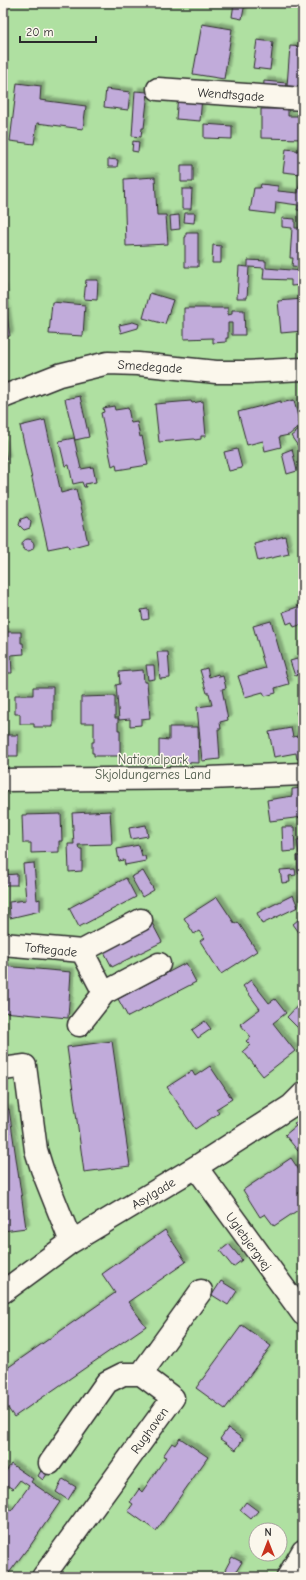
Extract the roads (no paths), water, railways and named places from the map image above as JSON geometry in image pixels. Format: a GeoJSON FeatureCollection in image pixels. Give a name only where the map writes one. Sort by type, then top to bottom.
{"type":"FeatureCollection","features":[{"type":"Feature","properties":{"kind":"street","name":"Wendtsgade"},"geometry":{"type":"LineString","coordinates":[[158,88],[303,99]]}},
{"type":"Feature","properties":{"kind":"street","name":"Smedegade"},"geometry":{"type":"LineString","coordinates":[[3,397],[59,375],[108,364],[138,364],[216,372],[246,372],[303,368]]}},
{"type":"Feature","properties":{"kind":"street"},"geometry":{"type":"LineString","coordinates":[[3,780],[209,778],[303,774]]}},
{"type":"Feature","properties":{"kind":"street"},"geometry":{"type":"LineString","coordinates":[[82,951],[141,920]]}},
{"type":"Feature","properties":{"kind":"street","name":"Toftegade"},"geometry":{"type":"LineString","coordinates":[[3,944],[82,951],[104,993]]}},
{"type":"Feature","properties":{"kind":"street"},"geometry":{"type":"LineString","coordinates":[[79,1025],[104,993],[159,964]]}},
{"type":"Feature","properties":{"kind":"street"},"geometry":{"type":"LineString","coordinates":[[3,1069],[25,1066],[36,1150],[71,1242]]}},
{"type":"Feature","properties":{"kind":"street","name":"Asylgade"},"geometry":{"type":"LineString","coordinates":[[3,1292],[71,1242],[196,1167],[291,1106],[303,1094]]}},
{"type":"Feature","properties":{"kind":"street","name":"Uglebjergvej"},"geometry":{"type":"LineString","coordinates":[[196,1167],[303,1314]]}},
{"type":"Feature","properties":{"kind":"street"},"geometry":{"type":"LineString","coordinates":[[50,1463],[107,1382],[123,1374],[141,1374],[200,1291]]}},
{"type":"Feature","properties":{"kind":"street","name":"Rughaven"},"geometry":{"type":"LineString","coordinates":[[43,1577],[173,1398],[141,1374]]}},
{"type":"Feature","properties":{"kind":"street"},"geometry":{"type":"LineString","coordinates":[[288,1577],[303,1551]]}},
{"type":"Feature","properties":{"kind":"park label","name":"Nationalpark Skjoldungernes Land"},"geometry":{"type":"Point","coordinates":[153,766]}}]}
